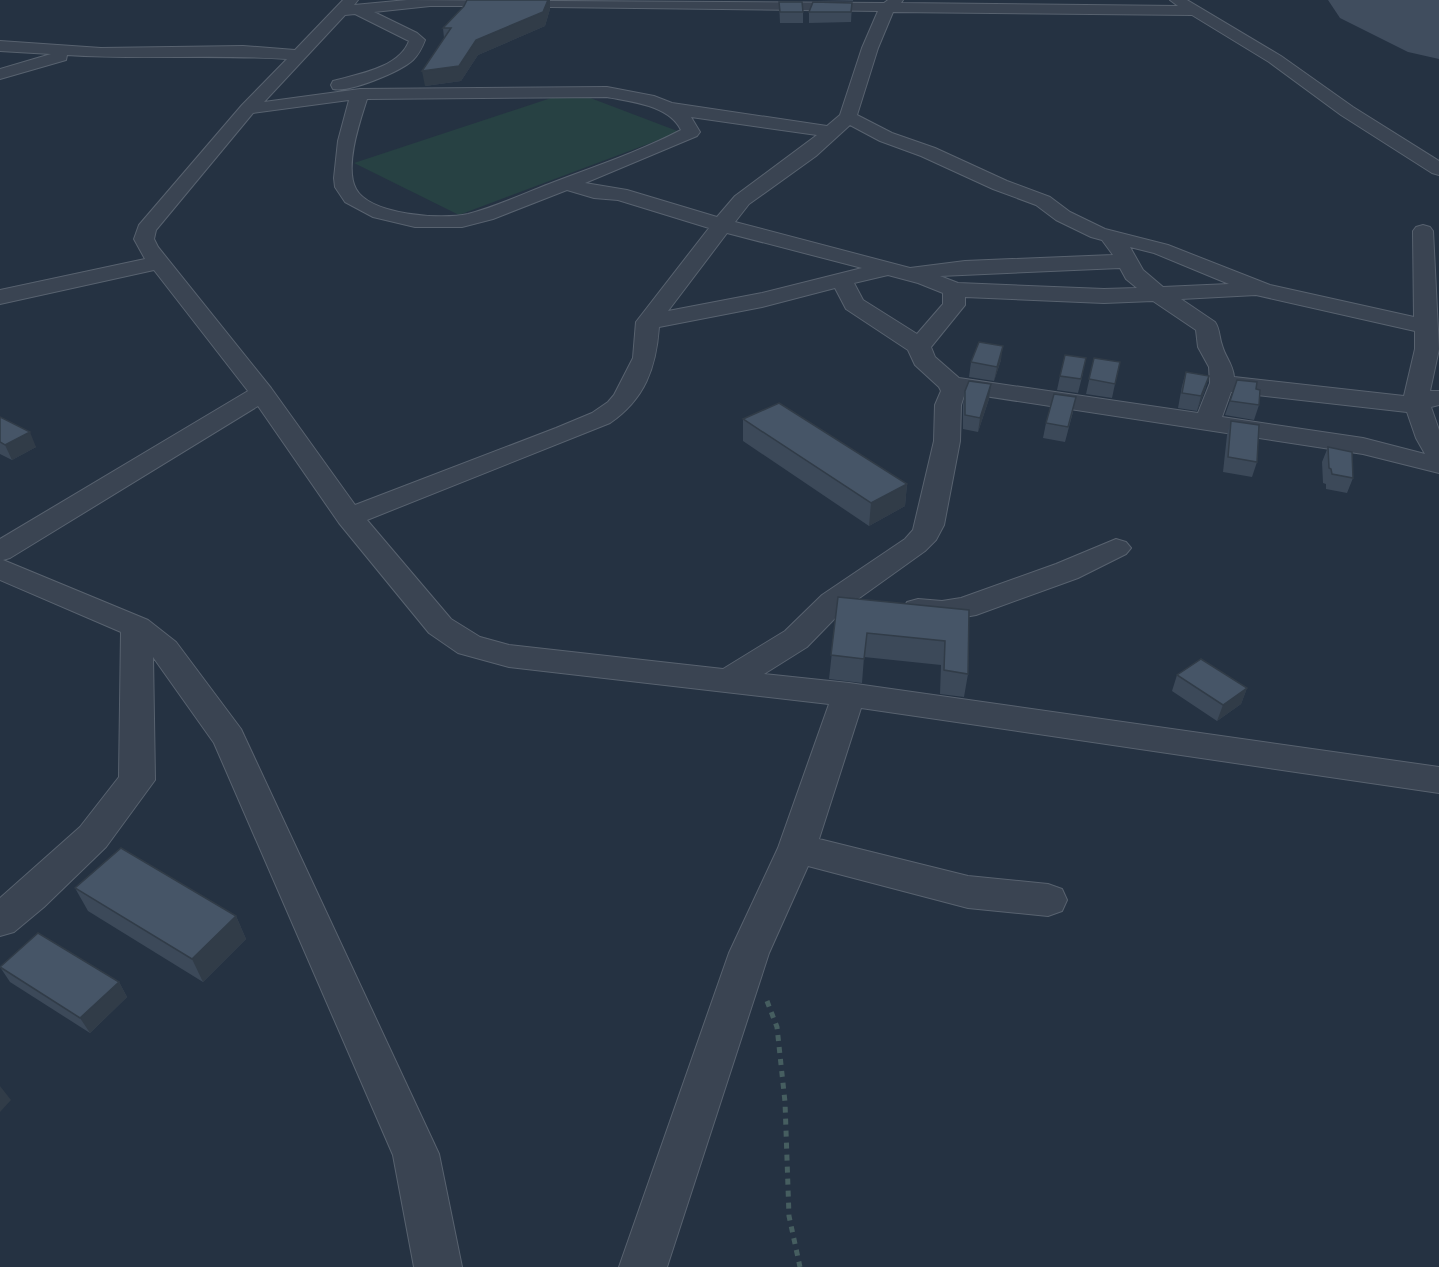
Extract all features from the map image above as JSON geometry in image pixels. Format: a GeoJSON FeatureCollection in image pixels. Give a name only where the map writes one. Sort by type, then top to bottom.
{"type":"FeatureCollection","features":[{"type":"Feature","properties":{"kind":"street"},"geometry":{"type":"LineString","coordinates":[[1177,0],[1275,59],[1347,111],[1439,169]]}},
{"type":"Feature","properties":{"kind":"street"},"geometry":{"type":"LineString","coordinates":[[1195,12],[892,4],[466,2],[349,6],[248,109],[146,229],[144,239],[262,393],[349,517],[440,626],[469,645],[508,656],[849,695],[1439,780]]}},
{"type":"Feature","properties":{"kind":"street"},"geometry":{"type":"LineString","coordinates":[[349,517],[565,434],[601,418],[625,398],[645,358],[648,322],[742,200],[809,152],[839,124],[870,48],[892,4]]}},
{"type":"Feature","properties":{"kind":"street"},"geometry":{"type":"LineString","coordinates":[[287,103],[375,74],[410,56],[417,40],[349,6]]}},
{"type":"Feature","properties":{"kind":"street"},"geometry":{"type":"LineString","coordinates":[[0,46],[101,53],[243,51],[300,56]]}},
{"type":"Feature","properties":{"kind":"street"},"geometry":{"type":"LineString","coordinates":[[0,74],[42,60],[101,53]]}},
{"type":"Feature","properties":{"kind":"street"},"geometry":{"type":"LineString","coordinates":[[248,109],[360,94],[588,91],[607,92],[648,100],[668,108],[685,120],[692,132],[567,184],[463,221],[435,222],[406,219],[362,207],[351,197],[345,187],[343,172],[346,143],[360,94]]}},
{"type":"Feature","properties":{"kind":"street"},"geometry":{"type":"LineString","coordinates":[[668,108],[839,124],[886,137],[928,152],[1000,185],[1042,201],[1078,224],[1110,237],[1161,249],[1263,290],[1433,328]]}},
{"type":"Feature","properties":{"kind":"street"},"geometry":{"type":"LineString","coordinates":[[567,184],[594,192],[620,194],[722,225],[926,278],[954,290],[1104,296],[1263,290]]}},
{"type":"Feature","properties":{"kind":"street"},"geometry":{"type":"LineString","coordinates":[[1423,231],[1433,328],[1427,349],[1429,438],[1439,454]]}},
{"type":"Feature","properties":{"kind":"street"},"geometry":{"type":"LineString","coordinates":[[1110,237],[1121,250],[1134,274],[1158,294],[1203,322],[1207,327],[1210,347],[1221,367],[1222,382],[1207,423]]}},
{"type":"Feature","properties":{"kind":"street"},"geometry":{"type":"LineString","coordinates":[[648,322],[762,300],[841,279],[894,271],[1127,261]]}},
{"type":"Feature","properties":{"kind":"street"},"geometry":{"type":"LineString","coordinates":[[0,297],[160,262]]}},
{"type":"Feature","properties":{"kind":"street"},"geometry":{"type":"LineString","coordinates":[[841,279],[854,304],[919,346],[924,360],[951,384],[1363,446],[1439,465]]}},
{"type":"Feature","properties":{"kind":"street"},"geometry":{"type":"LineString","coordinates":[[919,346],[954,305],[954,290]]}},
{"type":"Feature","properties":{"kind":"street"},"geometry":{"type":"LineString","coordinates":[[1222,382],[1368,401],[1408,404],[1428,399]]}},
{"type":"Feature","properties":{"kind":"street"},"geometry":{"type":"LineString","coordinates":[[730,680],[796,639],[833,602],[915,545],[926,534],[947,441],[951,384]]}},
{"type":"Feature","properties":{"kind":"street"},"geometry":{"type":"LineString","coordinates":[[0,552],[262,393]]}},
{"type":"Feature","properties":{"kind":"street"},"geometry":{"type":"LineString","coordinates":[[833,602],[953,611],[1056,575],[1116,548]]}},
{"type":"Feature","properties":{"kind":"street"},"geometry":{"type":"LineString","coordinates":[[0,569],[137,627],[165,650],[229,738],[416,1154],[438,1267]]}},
{"type":"Feature","properties":{"kind":"street"},"geometry":{"type":"LineString","coordinates":[[0,920],[30,896],[93,837],[137,780],[137,627]]}},
{"type":"Feature","properties":{"kind":"street"},"geometry":{"type":"LineString","coordinates":[[643,1267],[749,953],[797,848],[849,695]]}},
{"type":"Feature","properties":{"kind":"street"},"geometry":{"type":"LineString","coordinates":[[797,848],[968,892],[1048,900]]}},
{"type":"Feature","properties":{"kind":"path"},"geometry":{"type":"LineString","coordinates":[[749,953],[777,1027],[785,1102],[789,1216],[800,1267]]}},
{"type":"Feature","properties":{"kind":"green space"},"geometry":{"type":"Polygon","coordinates":[[[572,91],[680,132],[459,215],[354,163],[572,91]]]}},
{"type":"Feature","properties":{"kind":"building"},"geometry":{"type":"Polygon","coordinates":[[[467,0],[548,0],[543,12],[476,40],[459,66],[422,71],[451,28],[443,28],[467,0]]]}},
{"type":"Feature","properties":{"kind":"building"},"geometry":{"type":"Polygon","coordinates":[[[779,2],[802,2],[803,12],[780,12],[779,2]]]}},
{"type":"Feature","properties":{"kind":"building"},"geometry":{"type":"Polygon","coordinates":[[[813,2],[852,3],[851,12],[809,12],[813,2]]]}},
{"type":"Feature","properties":{"kind":"building"},"geometry":{"type":"Polygon","coordinates":[[[979,342],[1003,346],[997,367],[971,362],[979,342]]]}},
{"type":"Feature","properties":{"kind":"building"},"geometry":{"type":"Polygon","coordinates":[[[1065,355],[1086,358],[1081,379],[1060,376],[1065,355]]]}},
{"type":"Feature","properties":{"kind":"building"},"geometry":{"type":"Polygon","coordinates":[[[1094,358],[1120,362],[1115,384],[1089,379],[1094,358]]]}},
{"type":"Feature","properties":{"kind":"building"},"geometry":{"type":"Polygon","coordinates":[[[1186,372],[1209,376],[1201,396],[1182,393],[1186,372]]]}},
{"type":"Feature","properties":{"kind":"building"},"geometry":{"type":"Polygon","coordinates":[[[1237,380],[1257,382],[1256,389],[1260,390],[1259,405],[1230,401],[1237,380]]]}},
{"type":"Feature","properties":{"kind":"building"},"geometry":{"type":"Polygon","coordinates":[[[969,381],[991,384],[980,418],[965,415],[965,391],[969,381]]]}},
{"type":"Feature","properties":{"kind":"building"},"geometry":{"type":"Polygon","coordinates":[[[1054,394],[1076,397],[1068,427],[1046,423],[1054,394]]]}},
{"type":"Feature","properties":{"kind":"building"},"geometry":{"type":"Polygon","coordinates":[[[779,403],[907,484],[871,503],[743,419],[779,403]]]}},
{"type":"Feature","properties":{"kind":"building"},"geometry":{"type":"Polygon","coordinates":[[[0,417],[30,432],[5,445],[0,442],[0,417]]]}},
{"type":"Feature","properties":{"kind":"building"},"geometry":{"type":"Polygon","coordinates":[[[1231,421],[1259,425],[1257,462],[1228,457],[1231,421]]]}},
{"type":"Feature","properties":{"kind":"building"},"geometry":{"type":"Polygon","coordinates":[[[1328,447],[1352,452],[1353,478],[1332,474],[1329,468],[1328,447]]]}},
{"type":"Feature","properties":{"kind":"building"},"geometry":{"type":"Polygon","coordinates":[[[838,597],[969,610],[968,674],[944,670],[945,641],[867,633],[864,659],[831,655],[838,597]]]}},
{"type":"Feature","properties":{"kind":"building"},"geometry":{"type":"Polygon","coordinates":[[[1201,659],[1247,688],[1223,705],[1177,675],[1201,659]]]}},
{"type":"Feature","properties":{"kind":"building"},"geometry":{"type":"Polygon","coordinates":[[[121,848],[236,916],[192,959],[75,888],[121,848]]]}},
{"type":"Feature","properties":{"kind":"building"},"geometry":{"type":"Polygon","coordinates":[[[38,933],[119,982],[80,1018],[0,967],[38,933]]]}},
{"type":"Feature","properties":{"kind":"runway"},"geometry":{"type":"LineString","coordinates":[[1369,0],[1439,33]]}}]}
